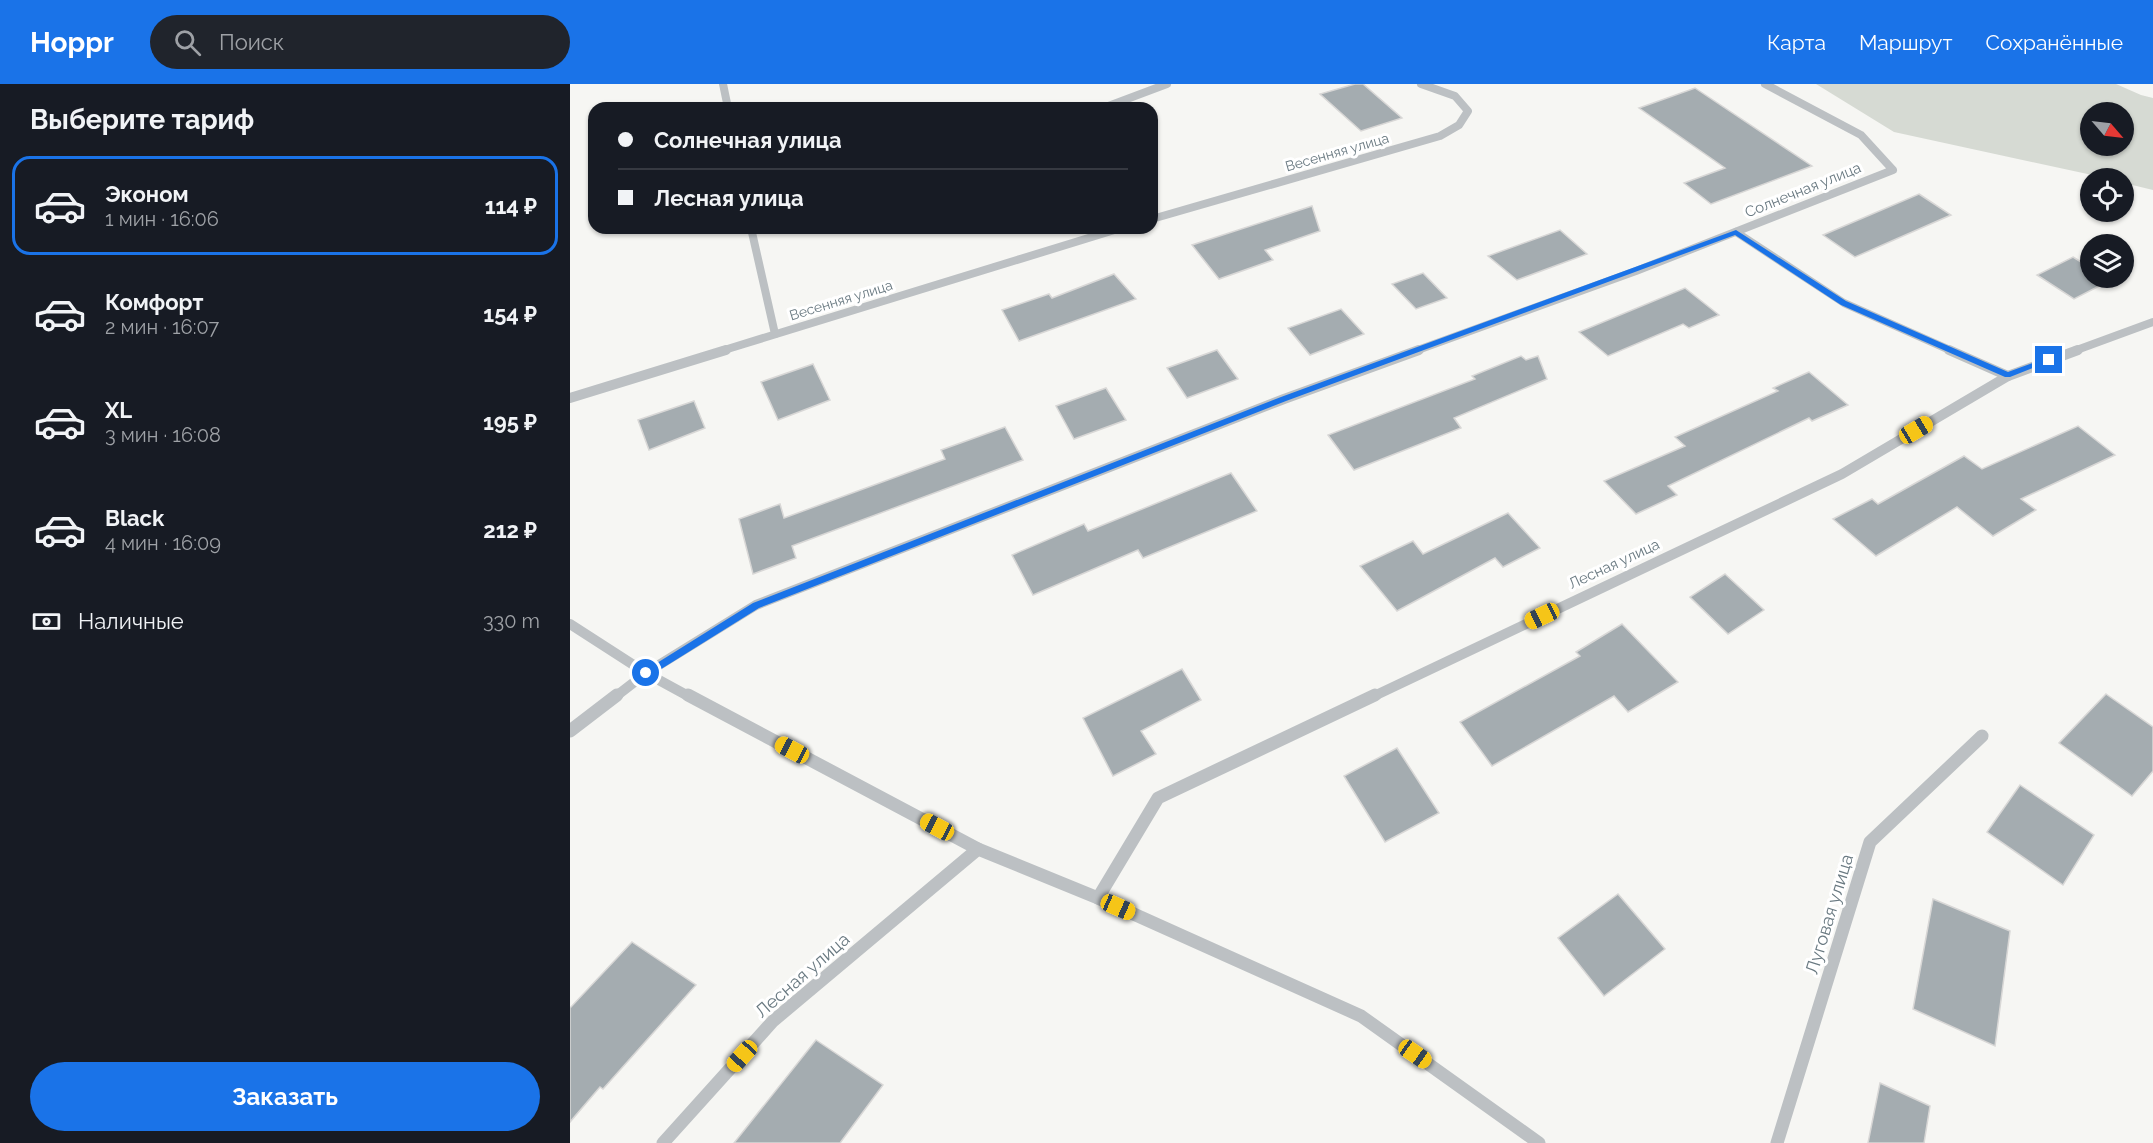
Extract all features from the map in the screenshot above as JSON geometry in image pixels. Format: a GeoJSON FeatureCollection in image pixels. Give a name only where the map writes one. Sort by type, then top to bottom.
{"type":"FeatureCollection","features":[{"type":"Feature","properties":{"kind":"street"},"geometry":{"type":"LineString","coordinates":[[723,84],[727,102]]}},
{"type":"Feature","properties":{"kind":"street"},"geometry":{"type":"LineString","coordinates":[[1119,102],[1167,84]]}},
{"type":"Feature","properties":{"kind":"street","name":"Весенняя улица"},"geometry":{"type":"LineString","coordinates":[[1158,217],[1440,136],[1459,124],[1468,111],[1455,96],[1421,84]]}},
{"type":"Feature","properties":{"kind":"street","name":"Солнечная улица"},"geometry":{"type":"LineString","coordinates":[[570,731],[646,673],[756,605],[1284,399],[1614,279],[1893,170],[1861,135],[1765,84]]}},
{"type":"Feature","properties":{"kind":"street"},"geometry":{"type":"LineString","coordinates":[[1736,232],[1844,303],[2008,375]]}},
{"type":"Feature","properties":{"kind":"street"},"geometry":{"type":"LineString","coordinates":[[752,234],[775,334]]}},
{"type":"Feature","properties":{"kind":"street","name":"Весенняя улица"},"geometry":{"type":"LineString","coordinates":[[570,398],[1089,234]]}},
{"type":"Feature","properties":{"kind":"street","name":"Лесная улица"},"geometry":{"type":"LineString","coordinates":[[1098,898],[1158,798],[1842,474],[2008,375],[2153,321]]}},
{"type":"Feature","properties":{"kind":"street"},"geometry":{"type":"LineString","coordinates":[[570,624],[646,673],[978,849],[1098,898],[1361,1016],[1539,1143]]}},
{"type":"Feature","properties":{"kind":"street","name":"Луговая улица"},"geometry":{"type":"LineString","coordinates":[[1777,1143],[1870,842],[1982,736]]}},
{"type":"Feature","properties":{"kind":"street","name":"Лесная улица"},"geometry":{"type":"LineString","coordinates":[[663,1143],[773,1021],[978,849]]}},
{"type":"Feature","properties":{"kind":"shaded area"},"geometry":{"type":"Polygon","coordinates":[[[1816,84],[2116,84],[2153,98],[2153,190],[2134,185],[2134,168],[2080,168],[2080,172],[1894,132],[1816,84]]]}},
{"type":"Feature","properties":{"kind":"building"},"geometry":{"type":"Polygon","coordinates":[[[1355,84],[1363,84],[1402,118],[1361,131],[1320,94],[1355,84]]]}},
{"type":"Feature","properties":{"kind":"building"},"geometry":{"type":"Polygon","coordinates":[[[1695,88],[1812,166],[1711,204],[1684,183],[1725,168],[1639,108],[1695,88]]]}},
{"type":"Feature","properties":{"kind":"building"},"geometry":{"type":"Polygon","coordinates":[[[1919,194],[1951,215],[1855,257],[1823,235],[1919,194]]]}},
{"type":"Feature","properties":{"kind":"building"},"geometry":{"type":"Polygon","coordinates":[[[1312,206],[1320,231],[1265,250],[1273,260],[1219,279],[1192,245],[1312,206]]]}},
{"type":"Feature","properties":{"kind":"building"},"geometry":{"type":"Polygon","coordinates":[[[1560,230],[1587,254],[1517,280],[1488,256],[1560,230]]]}},
{"type":"Feature","properties":{"kind":"building"},"geometry":{"type":"Polygon","coordinates":[[[2073,257],[2080,261],[2080,288],[2095,288],[2074,299],[2037,275],[2073,257]]]}},
{"type":"Feature","properties":{"kind":"building"},"geometry":{"type":"Polygon","coordinates":[[[1423,273],[1447,298],[1416,309],[1392,284],[1423,273]]]}},
{"type":"Feature","properties":{"kind":"building"},"geometry":{"type":"Polygon","coordinates":[[[1114,274],[1136,299],[1019,341],[1002,310],[1049,294],[1052,298],[1114,274]]]}},
{"type":"Feature","properties":{"kind":"building"},"geometry":{"type":"Polygon","coordinates":[[[1685,288],[1719,315],[1689,328],[1683,324],[1608,356],[1579,332],[1685,288]]]}},
{"type":"Feature","properties":{"kind":"building"},"geometry":{"type":"Polygon","coordinates":[[[1341,309],[1364,334],[1310,355],[1288,328],[1341,309]]]}},
{"type":"Feature","properties":{"kind":"building"},"geometry":{"type":"Polygon","coordinates":[[[1217,350],[1238,379],[1187,398],[1167,368],[1217,350]]]}},
{"type":"Feature","properties":{"kind":"building"},"geometry":{"type":"Polygon","coordinates":[[[1521,356],[1526,360],[1538,356],[1547,379],[1454,418],[1461,428],[1354,470],[1328,435],[1475,379],[1472,376],[1521,356]]]}},
{"type":"Feature","properties":{"kind":"building"},"geometry":{"type":"Polygon","coordinates":[[[813,364],[830,400],[778,420],[761,382],[813,364]]]}},
{"type":"Feature","properties":{"kind":"building"},"geometry":{"type":"Polygon","coordinates":[[[1809,372],[1848,405],[1812,421],[1809,418],[1668,486],[1677,495],[1636,514],[1604,481],[1685,446],[1675,437],[1778,391],[1773,388],[1809,372]]]}},
{"type":"Feature","properties":{"kind":"building"},"geometry":{"type":"Polygon","coordinates":[[[1106,388],[1126,420],[1074,439],[1056,406],[1106,388]]]}},
{"type":"Feature","properties":{"kind":"building"},"geometry":{"type":"Polygon","coordinates":[[[694,401],[705,428],[649,450],[638,420],[694,401]]]}},
{"type":"Feature","properties":{"kind":"building"},"geometry":{"type":"Polygon","coordinates":[[[2078,426],[2115,455],[2021,499],[2036,510],[1993,536],[1957,507],[1876,556],[1833,519],[1872,499],[1878,504],[1964,456],[1982,469],[2078,426]]]}},
{"type":"Feature","properties":{"kind":"building"},"geometry":{"type":"Polygon","coordinates":[[[1005,427],[1023,460],[792,546],[796,558],[753,574],[739,519],[780,504],[784,518],[945,459],[941,450],[1005,427]]]}},
{"type":"Feature","properties":{"kind":"building"},"geometry":{"type":"Polygon","coordinates":[[[1231,473],[1257,511],[1143,558],[1138,550],[1033,595],[1012,555],[1084,524],[1088,531],[1231,473]]]}},
{"type":"Feature","properties":{"kind":"building"},"geometry":{"type":"Polygon","coordinates":[[[1508,513],[1540,548],[1503,567],[1495,558],[1397,611],[1360,566],[1413,541],[1423,554],[1508,513]]]}},
{"type":"Feature","properties":{"kind":"building"},"geometry":{"type":"Polygon","coordinates":[[[1725,574],[1764,610],[1728,634],[1690,597],[1725,574]]]}},
{"type":"Feature","properties":{"kind":"building"},"geometry":{"type":"Polygon","coordinates":[[[1622,624],[1678,682],[1628,712],[1614,696],[1492,766],[1460,722],[1580,656],[1576,652],[1622,624]]]}},
{"type":"Feature","properties":{"kind":"building"},"geometry":{"type":"Polygon","coordinates":[[[1182,669],[1201,700],[1141,731],[1156,754],[1113,776],[1083,718],[1182,669]]]}},
{"type":"Feature","properties":{"kind":"building"},"geometry":{"type":"Polygon","coordinates":[[[2106,694],[2153,727],[2153,771],[2132,796],[2059,743],[2106,694]]]}},
{"type":"Feature","properties":{"kind":"building"},"geometry":{"type":"Polygon","coordinates":[[[1397,748],[1439,813],[1385,842],[1344,776],[1397,748]]]}},
{"type":"Feature","properties":{"kind":"building"},"geometry":{"type":"Polygon","coordinates":[[[2020,785],[2094,835],[2063,885],[1987,832],[2020,785]]]}},
{"type":"Feature","properties":{"kind":"building"},"geometry":{"type":"Polygon","coordinates":[[[1618,894],[1665,949],[1604,996],[1558,938],[1618,894]]]}},
{"type":"Feature","properties":{"kind":"building"},"geometry":{"type":"Polygon","coordinates":[[[1933,899],[2010,931],[1995,1046],[1913,1009],[1933,899]]]}},
{"type":"Feature","properties":{"kind":"building"},"geometry":{"type":"Polygon","coordinates":[[[632,942],[696,985],[603,1089],[600,1087],[570,1122],[570,1008],[632,942]]]}},
{"type":"Feature","properties":{"kind":"building"},"geometry":{"type":"Polygon","coordinates":[[[816,1040],[883,1085],[840,1143],[734,1143],[816,1040]]]}},
{"type":"Feature","properties":{"kind":"building"},"geometry":{"type":"Polygon","coordinates":[[[1880,1083],[1930,1106],[1924,1143],[1868,1143],[1880,1083]]]}},
{"type":"Feature","properties":{"kind":"route"},"geometry":{"type":"LineString","coordinates":[[646,673],[756,605],[1284,399],[1614,279],[1736,232],[1844,303],[2008,375],[2049,360]]}}]}
